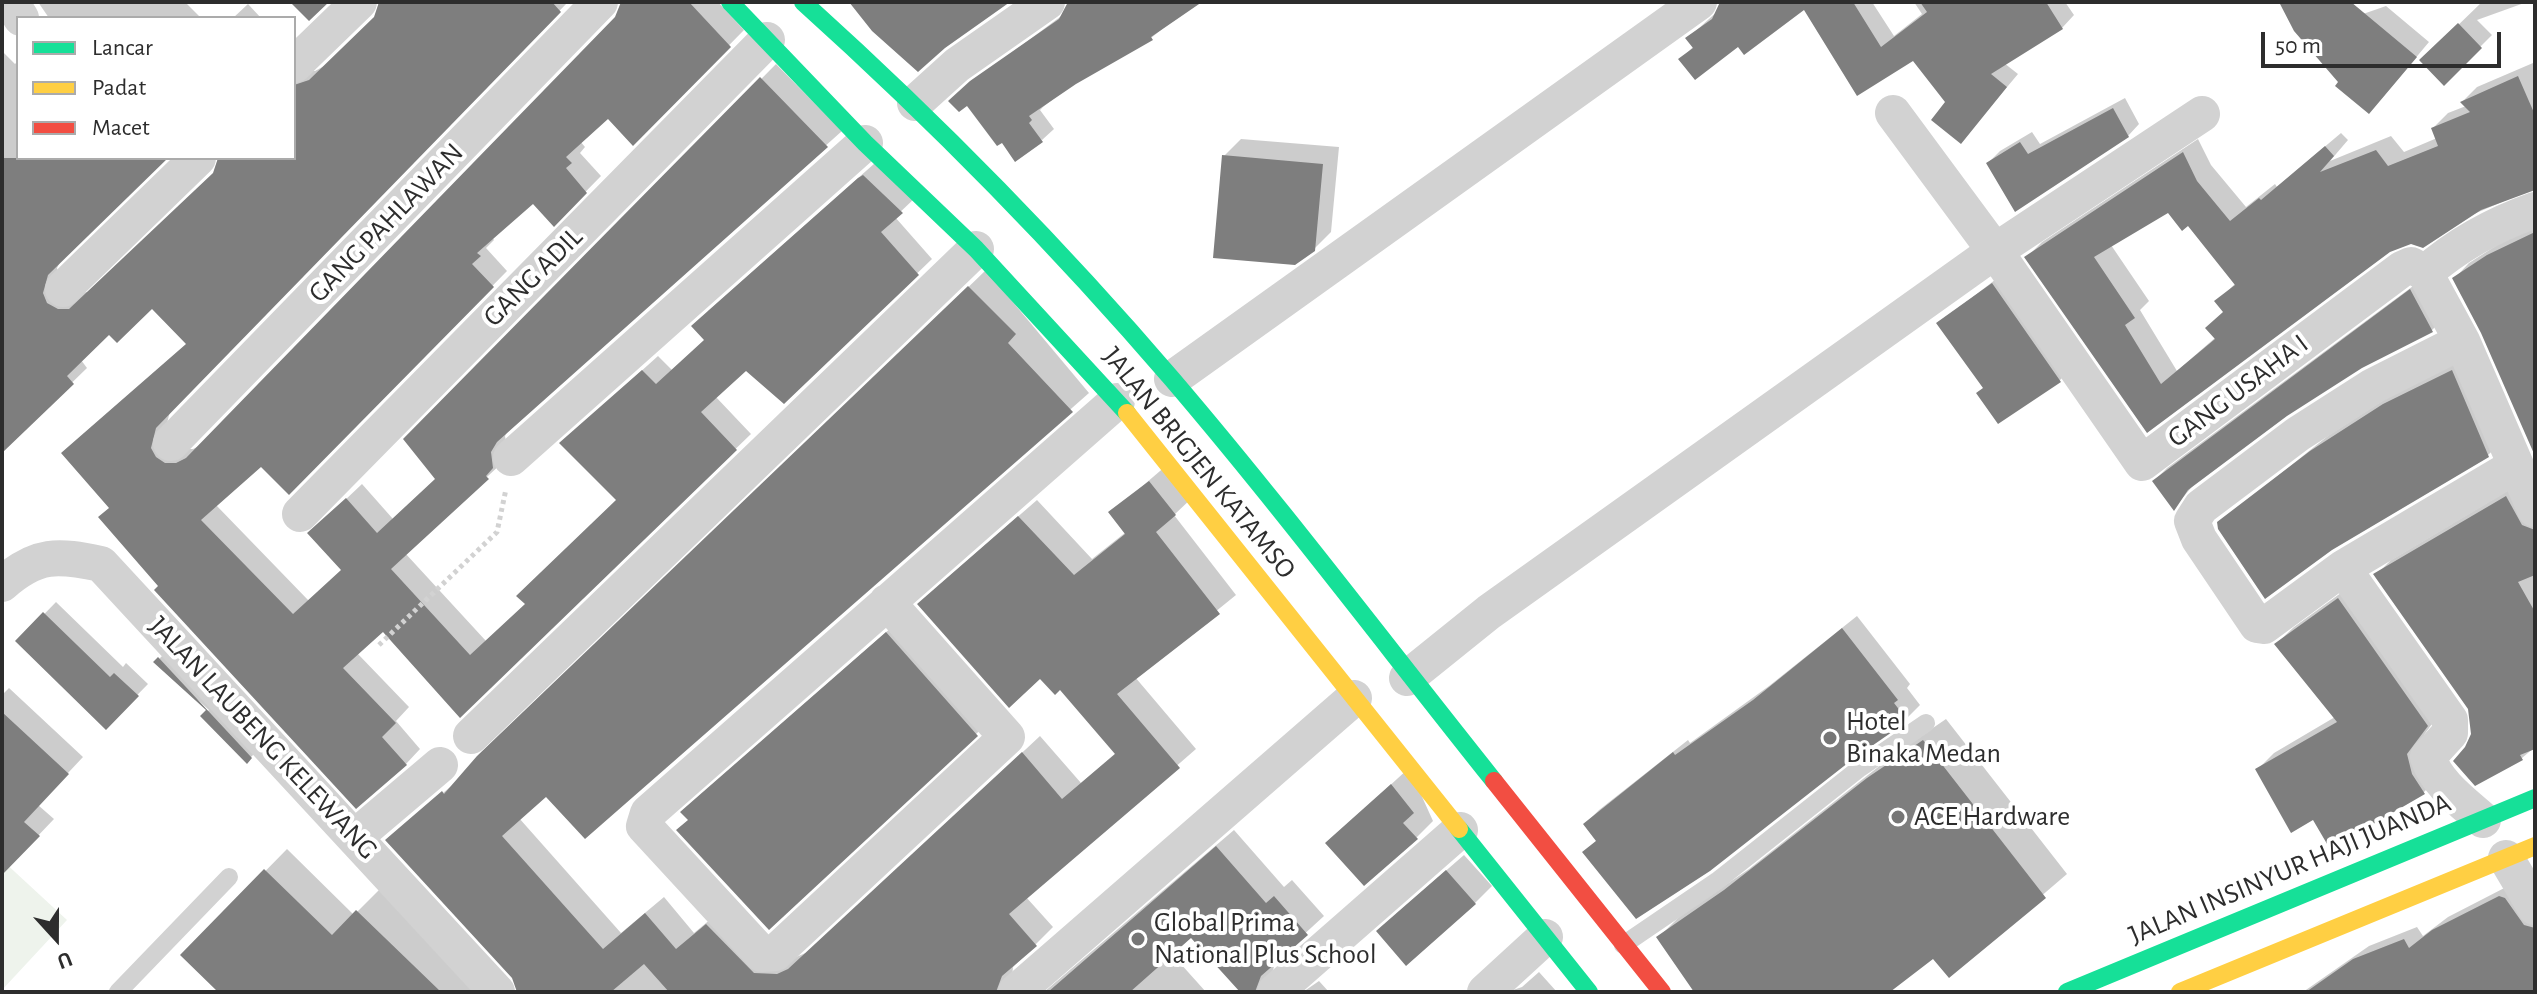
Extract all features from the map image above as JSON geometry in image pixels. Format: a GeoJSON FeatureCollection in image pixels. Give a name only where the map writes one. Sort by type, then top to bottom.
{"type":"FeatureCollection","features":[{"type":"Feature","properties":{"kind":"main road","name":"JALAN BRIGJEN KATAMSO"},"geometry":{"type":"LineString","coordinates":[[730,2],[865,143],[976,249],[1117,401],[1589,992]]}},
{"type":"Feature","properties":{"kind":"main road","name":"JALAN BRIGJEN KATAMSO"},"geometry":{"type":"LineString","coordinates":[[803,2],[915,103],[998,187],[1172,379],[1239,458],[1407,678],[1662,992]]}},
{"type":"Feature","properties":{"kind":"main road","name":"JALAN INSINYUR HAJI JUANDA"},"geometry":{"type":"LineString","coordinates":[[2067,992],[2535,798]]}},
{"type":"Feature","properties":{"kind":"main road"},"geometry":{"type":"LineString","coordinates":[[2180,992],[2521,852]]}},
{"type":"Feature","properties":{"kind":"street"},"geometry":{"type":"LineString","coordinates":[[296,63],[359,2]]}},
{"type":"Feature","properties":{"kind":"street","name":"GANG PAHLAWAN"},"geometry":{"type":"LineString","coordinates":[[171,443],[600,2]]}},
{"type":"Feature","properties":{"kind":"street"},"geometry":{"type":"LineString","coordinates":[[915,103],[957,65],[1047,2]]}},
{"type":"Feature","properties":{"kind":"street"},"geometry":{"type":"LineString","coordinates":[[1172,379],[1699,2]]}},
{"type":"Feature","properties":{"kind":"street","name":"GANG ADIL"},"geometry":{"type":"LineString","coordinates":[[300,514],[767,40]]}},
{"type":"Feature","properties":{"kind":"street"},"geometry":{"type":"LineString","coordinates":[[1893,113],[1995,251]]}},
{"type":"Feature","properties":{"kind":"street"},"geometry":{"type":"LineString","coordinates":[[1407,678],[1489,612],[1995,251],[2202,114]]}},
{"type":"Feature","properties":{"kind":"street"},"geometry":{"type":"LineString","coordinates":[[511,458],[865,143]]}},
{"type":"Feature","properties":{"kind":"street"},"geometry":{"type":"LineString","coordinates":[[63,289],[196,160]]}},
{"type":"Feature","properties":{"kind":"street"},"geometry":{"type":"LineString","coordinates":[[2535,210],[2483,233],[2447,254],[2425,273],[2520,452],[2535,509]]}},
{"type":"Feature","properties":{"kind":"street"},"geometry":{"type":"LineString","coordinates":[[471,736],[976,249]]}},
{"type":"Feature","properties":{"kind":"street","name":"GANG USAHA I"},"geometry":{"type":"LineString","coordinates":[[1995,251],[2142,463],[2402,269],[2411,265],[2425,273]]}},
{"type":"Feature","properties":{"kind":"street"},"geometry":{"type":"LineString","coordinates":[[2462,341],[2373,386],[2298,434],[2193,515],[2192,521],[2199,539],[2260,627],[2343,568],[2520,452]]}},
{"type":"Feature","properties":{"kind":"street"},"geometry":{"type":"LineString","coordinates":[[887,602],[1007,737],[775,953],[762,954],[644,826],[644,820],[887,602],[1117,401]]}},
{"type":"Feature","properties":{"kind":"street","name":"JALAN LAUBENG KELEWANG"},"geometry":{"type":"LineString","coordinates":[[2,584],[39,559],[65,556],[101,564],[497,992]]}},
{"type":"Feature","properties":{"kind":"street"},"geometry":{"type":"LineString","coordinates":[[2343,568],[2450,720],[2450,733],[2428,757],[2450,790],[2483,820]]}},
{"type":"Feature","properties":{"kind":"street"},"geometry":{"type":"LineString","coordinates":[[1016,992],[1354,698]]}},
{"type":"Feature","properties":{"kind":"street"},"geometry":{"type":"LineString","coordinates":[[355,837],[440,765]]}},
{"type":"Feature","properties":{"kind":"street"},"geometry":{"type":"LineString","coordinates":[[1275,992],[1460,830]]}},
{"type":"Feature","properties":{"kind":"street"},"geometry":{"type":"LineString","coordinates":[[2521,852],[2535,907]]}},
{"type":"Feature","properties":{"kind":"street"},"geometry":{"type":"LineString","coordinates":[[1485,992],[1545,937]]}},
{"type":"Feature","properties":{"kind":"lane"},"geometry":{"type":"LineString","coordinates":[[1623,945],[1717,881],[1860,768],[1926,723]]}},
{"type":"Feature","properties":{"kind":"lane"},"geometry":{"type":"LineString","coordinates":[[118,992],[229,877]]}},
{"type":"Feature","properties":{"kind":"path"},"geometry":{"type":"LineString","coordinates":[[379,645],[497,532],[511,458]]}},
{"type":"Feature","properties":{"kind":"shaded area"},"geometry":{"type":"Polygon","coordinates":[[[2,860],[67,920],[2,990],[2,860]]]}},
{"type":"Feature","properties":{"kind":"building"},"geometry":{"type":"Polygon","coordinates":[[[290,2],[329,2],[309,21],[290,2]]]}},
{"type":"Feature","properties":{"kind":"building"},"geometry":{"type":"Polygon","coordinates":[[[379,2],[552,2],[561,12],[156,428],[151,448],[156,457],[165,463],[176,463],[186,458],[615,17],[621,2],[689,2],[731,47],[633,146],[608,119],[566,157],[572,163],[566,168],[587,193],[554,227],[533,204],[477,253],[481,256],[472,264],[494,287],[289,495],[261,467],[201,520],[293,614],[341,570],[307,533],[346,498],[377,533],[435,479],[403,439],[760,77],[828,147],[497,442],[491,452],[493,468],[486,476],[489,479],[391,569],[470,655],[525,604],[516,596],[616,500],[559,443],[642,370],[656,384],[704,340],[691,326],[863,175],[903,213],[881,232],[919,275],[784,404],[746,371],[701,412],[737,450],[460,718],[383,632],[343,668],[396,723],[382,737],[407,765],[356,809],[154,590],[158,586],[98,517],[109,508],[61,453],[186,344],[152,309],[117,343],[109,335],[67,376],[74,384],[2,453],[2,158],[166,160],[48,275],[43,293],[47,303],[58,309],[69,309],[213,173],[217,160],[296,160],[296,84],[309,80],[374,17],[379,2]]]}},
{"type":"Feature","properties":{"kind":"building"},"geometry":{"type":"Polygon","coordinates":[[[849,2],[1010,2],[945,48],[918,72],[872,31],[849,2]]]}},
{"type":"Feature","properties":{"kind":"building"},"geometry":{"type":"Polygon","coordinates":[[[1068,2],[1202,2],[1151,37],[1153,40],[1076,84],[1029,116],[1032,120],[1029,123],[1043,142],[1015,162],[1002,143],[997,146],[967,106],[959,112],[948,101],[970,81],[1059,19],[1068,2]]]}},
{"type":"Feature","properties":{"kind":"building"},"geometry":{"type":"Polygon","coordinates":[[[1720,2],[1853,2],[1881,47],[1927,12],[1920,2],[2046,2],[2063,29],[1991,74],[2007,87],[1961,144],[1931,120],[1945,102],[1913,61],[1857,96],[1804,10],[1744,55],[1738,47],[1695,80],[1678,59],[1693,48],[1685,38],[1712,19],[1720,2]]]}},
{"type":"Feature","properties":{"kind":"building"},"geometry":{"type":"Polygon","coordinates":[[[2279,2],[2351,2],[2417,57],[2369,114],[2335,86],[2338,82],[2294,31],[2279,2]]]}},
{"type":"Feature","properties":{"kind":"building"},"geometry":{"type":"Polygon","coordinates":[[[2458,23],[2482,48],[2444,86],[2419,60],[2458,23]]]}},
{"type":"Feature","properties":{"kind":"building"},"geometry":{"type":"Polygon","coordinates":[[[2518,76],[2535,115],[2535,190],[2481,210],[2423,248],[2411,244],[2390,252],[2147,433],[2024,257],[2183,152],[2197,181],[2230,221],[2259,198],[2261,200],[2325,146],[2334,156],[2320,172],[2376,150],[2388,166],[2438,146],[2431,128],[2470,112],[2460,102],[2518,76]],[[2168,213],[2094,257],[2135,318],[2125,325],[2161,384],[2215,339],[2205,328],[2223,312],[2214,301],[2235,285],[2188,226],[2182,231],[2168,213]]]}},
{"type":"Feature","properties":{"kind":"building"},"geometry":{"type":"Polygon","coordinates":[[[2113,108],[2129,137],[2015,212],[1986,163],[2020,142],[2028,154],[2113,108]]]}},
{"type":"Feature","properties":{"kind":"building"},"geometry":{"type":"Polygon","coordinates":[[[1222,155],[1323,164],[1315,251],[1295,265],[1213,258],[1222,155]]]}},
{"type":"Feature","properties":{"kind":"building"},"geometry":{"type":"Polygon","coordinates":[[[2535,232],[2535,456],[2481,333],[2452,278],[2487,255],[2535,232]]]}},
{"type":"Feature","properties":{"kind":"building"},"geometry":{"type":"Polygon","coordinates":[[[1992,283],[2061,382],[1998,424],[1976,393],[1983,388],[1936,323],[1992,283]]]}},
{"type":"Feature","properties":{"kind":"building"},"geometry":{"type":"Polygon","coordinates":[[[968,286],[1016,334],[1008,343],[1073,412],[585,839],[546,797],[502,836],[603,949],[645,913],[676,949],[706,924],[754,973],[777,974],[788,969],[1022,752],[1062,799],[1115,754],[1060,690],[1055,695],[1040,679],[1009,708],[917,604],[1018,516],[1074,575],[1125,534],[1108,512],[1149,481],[1176,515],[1156,532],[1220,614],[1117,694],[1180,768],[1009,914],[1037,946],[1002,976],[996,992],[669,992],[644,964],[611,992],[517,992],[512,978],[385,840],[442,791],[444,794],[477,756],[968,286]]]}},
{"type":"Feature","properties":{"kind":"building"},"geometry":{"type":"Polygon","coordinates":[[[2410,289],[2433,332],[2362,368],[2287,416],[2188,490],[2174,511],[2152,481],[2410,289]]]}},
{"type":"Feature","properties":{"kind":"building"},"geometry":{"type":"Polygon","coordinates":[[[2452,370],[2489,457],[2332,550],[2265,599],[2218,529],[2217,522],[2310,451],[2383,404],[2452,370]]]}},
{"type":"Feature","properties":{"kind":"building"},"geometry":{"type":"Polygon","coordinates":[[[2506,496],[2522,525],[2535,530],[2535,575],[2518,582],[2535,612],[2535,749],[2520,755],[2523,760],[2475,786],[2453,761],[2471,734],[2468,709],[2373,574],[2506,496]]]}},
{"type":"Feature","properties":{"kind":"building"},"geometry":{"type":"Polygon","coordinates":[[[2338,598],[2428,726],[2407,754],[2412,774],[2425,794],[2330,849],[2313,820],[2291,833],[2255,769],[2337,722],[2274,644],[2338,598]]]}},
{"type":"Feature","properties":{"kind":"building"},"geometry":{"type":"Polygon","coordinates":[[[43,612],[110,677],[114,673],[139,696],[106,730],[15,641],[43,612]]]}},
{"type":"Feature","properties":{"kind":"building"},"geometry":{"type":"Polygon","coordinates":[[[1842,628],[1898,700],[1894,703],[1908,721],[1853,759],[1710,871],[1636,919],[1582,852],[1596,841],[1583,824],[1673,752],[1675,755],[1753,700],[1842,628]]]}},
{"type":"Feature","properties":{"kind":"building"},"geometry":{"type":"Polygon","coordinates":[[[886,632],[978,736],[769,930],[676,830],[688,820],[680,812],[886,632]]]}},
{"type":"Feature","properties":{"kind":"building"},"geometry":{"type":"Polygon","coordinates":[[[158,657],[252,758],[247,764],[200,716],[206,710],[153,662],[158,657]]]}},
{"type":"Feature","properties":{"kind":"building"},"geometry":{"type":"Polygon","coordinates":[[[2,712],[69,774],[24,822],[40,836],[2,875],[2,712]]]}},
{"type":"Feature","properties":{"kind":"building","name":"ACE Hardware"},"geometry":{"type":"Polygon","coordinates":[[[1923,740],[2046,898],[1949,978],[1933,959],[1890,992],[1694,992],[1656,937],[1724,890],[1867,778],[1923,740]]]}},
{"type":"Feature","properties":{"kind":"building"},"geometry":{"type":"Polygon","coordinates":[[[1391,784],[1414,813],[1403,823],[1418,839],[1364,886],[1325,843],[1391,784]]]}},
{"type":"Feature","properties":{"kind":"building","name":"Global Prima National Plus School"},"geometry":{"type":"Polygon","coordinates":[[[1216,846],[1266,903],[1274,896],[1308,935],[1261,976],[1255,992],[1240,992],[1191,938],[1130,992],[1048,992],[1216,846]]]}},
{"type":"Feature","properties":{"kind":"building"},"geometry":{"type":"Polygon","coordinates":[[[264,869],[332,935],[356,910],[441,992],[218,992],[180,955],[264,869]]]}},
{"type":"Feature","properties":{"kind":"building"},"geometry":{"type":"Polygon","coordinates":[[[1446,870],[1476,904],[1406,966],[1376,931],[1446,870]]]}},
{"type":"Feature","properties":{"kind":"building"},"geometry":{"type":"Polygon","coordinates":[[[2499,896],[2505,898],[2524,925],[2535,928],[2535,992],[2306,992],[2353,959],[2404,939],[2409,948],[2432,930],[2499,896]]]}},
{"type":"Feature","properties":{"kind":"traffic: fast"},"geometry":{"type":"LineString","coordinates":[[730,2],[865,143],[976,249],[1127,413]]}},
{"type":"Feature","properties":{"kind":"traffic: fast"},"geometry":{"type":"LineString","coordinates":[[803,2],[994,184],[1128,329],[1254,478],[1494,781]]}},
{"type":"Feature","properties":{"kind":"traffic: fast"},"geometry":{"type":"LineString","coordinates":[[2067,992],[2535,798]]}},
{"type":"Feature","properties":{"kind":"traffic: fast"},"geometry":{"type":"LineString","coordinates":[[1459,829],[1589,992]]}},
{"type":"Feature","properties":{"kind":"traffic: slow"},"geometry":{"type":"LineString","coordinates":[[1127,413],[1459,829]]}},
{"type":"Feature","properties":{"kind":"traffic: slow"},"geometry":{"type":"LineString","coordinates":[[2180,992],[2535,846]]}},
{"type":"Feature","properties":{"kind":"traffic: jam"},"geometry":{"type":"LineString","coordinates":[[1494,781],[1662,992]]}},
{"type":"Feature","properties":{"kind":"place","name":"Hotel Binaka Medan"},"geometry":{"type":"Point","coordinates":[1830,738]}},
{"type":"Feature","properties":{"kind":"place","name":"ACE Hardware"},"geometry":{"type":"Point","coordinates":[1898,817]}},
{"type":"Feature","properties":{"kind":"place","name":"Global Prima National Plus School"},"geometry":{"type":"Point","coordinates":[1138,939]}}]}
